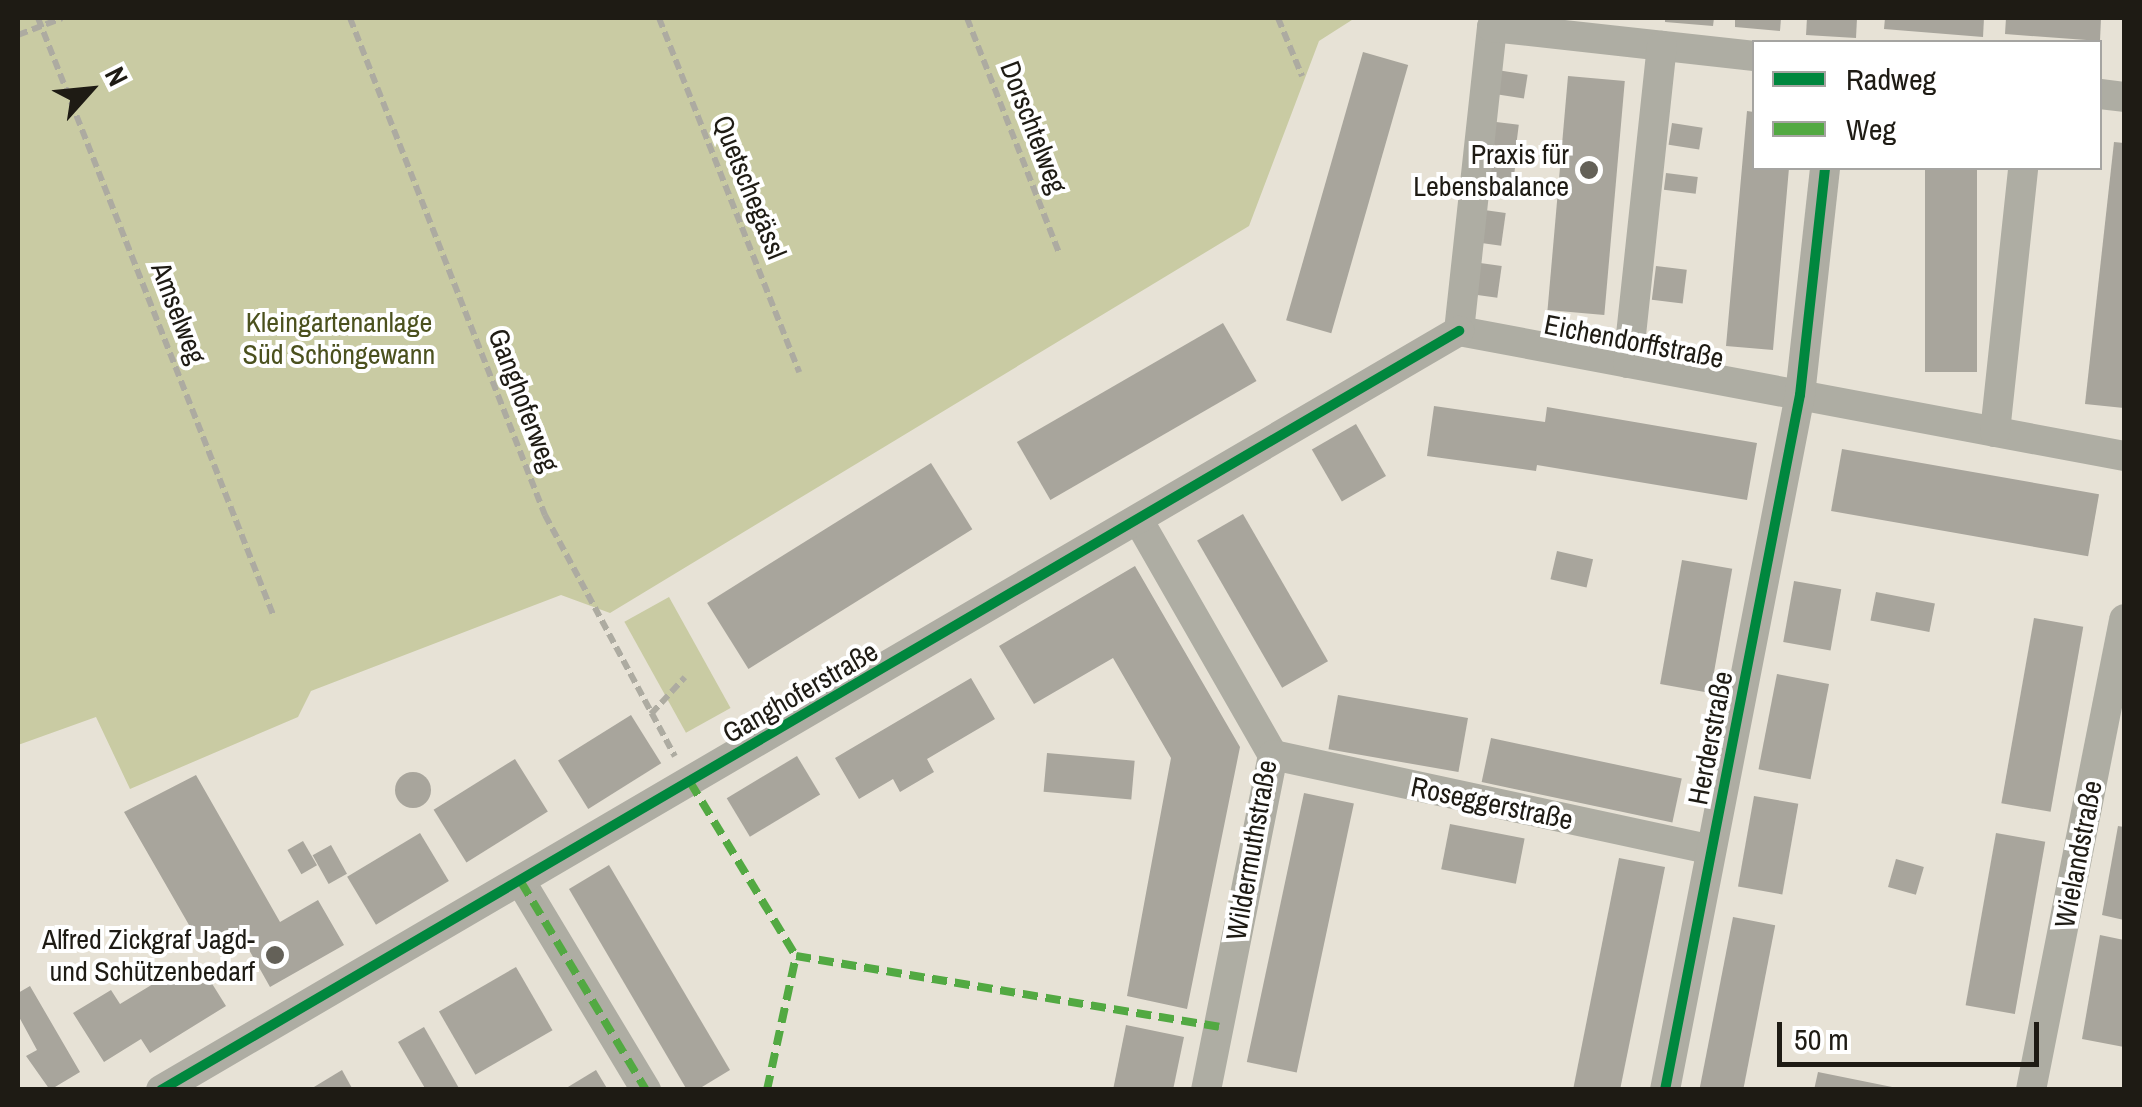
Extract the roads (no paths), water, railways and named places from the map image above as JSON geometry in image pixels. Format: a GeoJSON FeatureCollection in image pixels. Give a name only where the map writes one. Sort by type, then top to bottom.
{"type":"FeatureCollection","features":[{"type":"Feature","properties":{"kind":"street"},"geometry":{"type":"LineString","coordinates":[[1459,331],[1492,27],[1752,56]]}},
{"type":"Feature","properties":{"kind":"street","name":"Eichendorffstraße"},"geometry":{"type":"LineString","coordinates":[[1628,363],[1662,46]]}},
{"type":"Feature","properties":{"kind":"street"},"geometry":{"type":"LineString","coordinates":[[1800,395],[1824,170]]}},
{"type":"Feature","properties":{"kind":"street"},"geometry":{"type":"LineString","coordinates":[[1994,432],[2024,170]]}},
{"type":"Feature","properties":{"kind":"street","name":"Eichendorffstraße"},"geometry":{"type":"LineString","coordinates":[[1459,331],[2124,456]]}},
{"type":"Feature","properties":{"kind":"street","name":"Ganghoferstraße"},"geometry":{"type":"LineString","coordinates":[[161,1090],[1140,523],[1459,331]]}},
{"type":"Feature","properties":{"kind":"street","name":"Herderstraße"},"geometry":{"type":"LineString","coordinates":[[1665,1090],[1800,395]]}},
{"type":"Feature","properties":{"kind":"street","name":"Wildermuthstraße"},"geometry":{"type":"LineString","coordinates":[[1140,523],[1273,755],[1206,1090]]}},
{"type":"Feature","properties":{"kind":"street","name":"Wielandstraße"},"geometry":{"type":"LineString","coordinates":[[2030,1090],[2124,619]]}},
{"type":"Feature","properties":{"kind":"street","name":"Roseggerstraße"},"geometry":{"type":"LineString","coordinates":[[1273,755],[1711,850]]}},
{"type":"Feature","properties":{"kind":"street"},"geometry":{"type":"LineString","coordinates":[[522,882],[646,1090]]}},
{"type":"Feature","properties":{"kind":"place","name":"Praxis für Lebensbalance"},"geometry":{"type":"Point","coordinates":[1589,170]}},
{"type":"Feature","properties":{"kind":"place","name":"Alfred Zickgraf Jagd- und Schützenbedarf"},"geometry":{"type":"Point","coordinates":[275,955]}},
{"type":"Feature","properties":{"kind":"park label","name":"Kleingartenanlage Süd Schöngewann"},"geometry":{"type":"Point","coordinates":[339,338]}}]}
